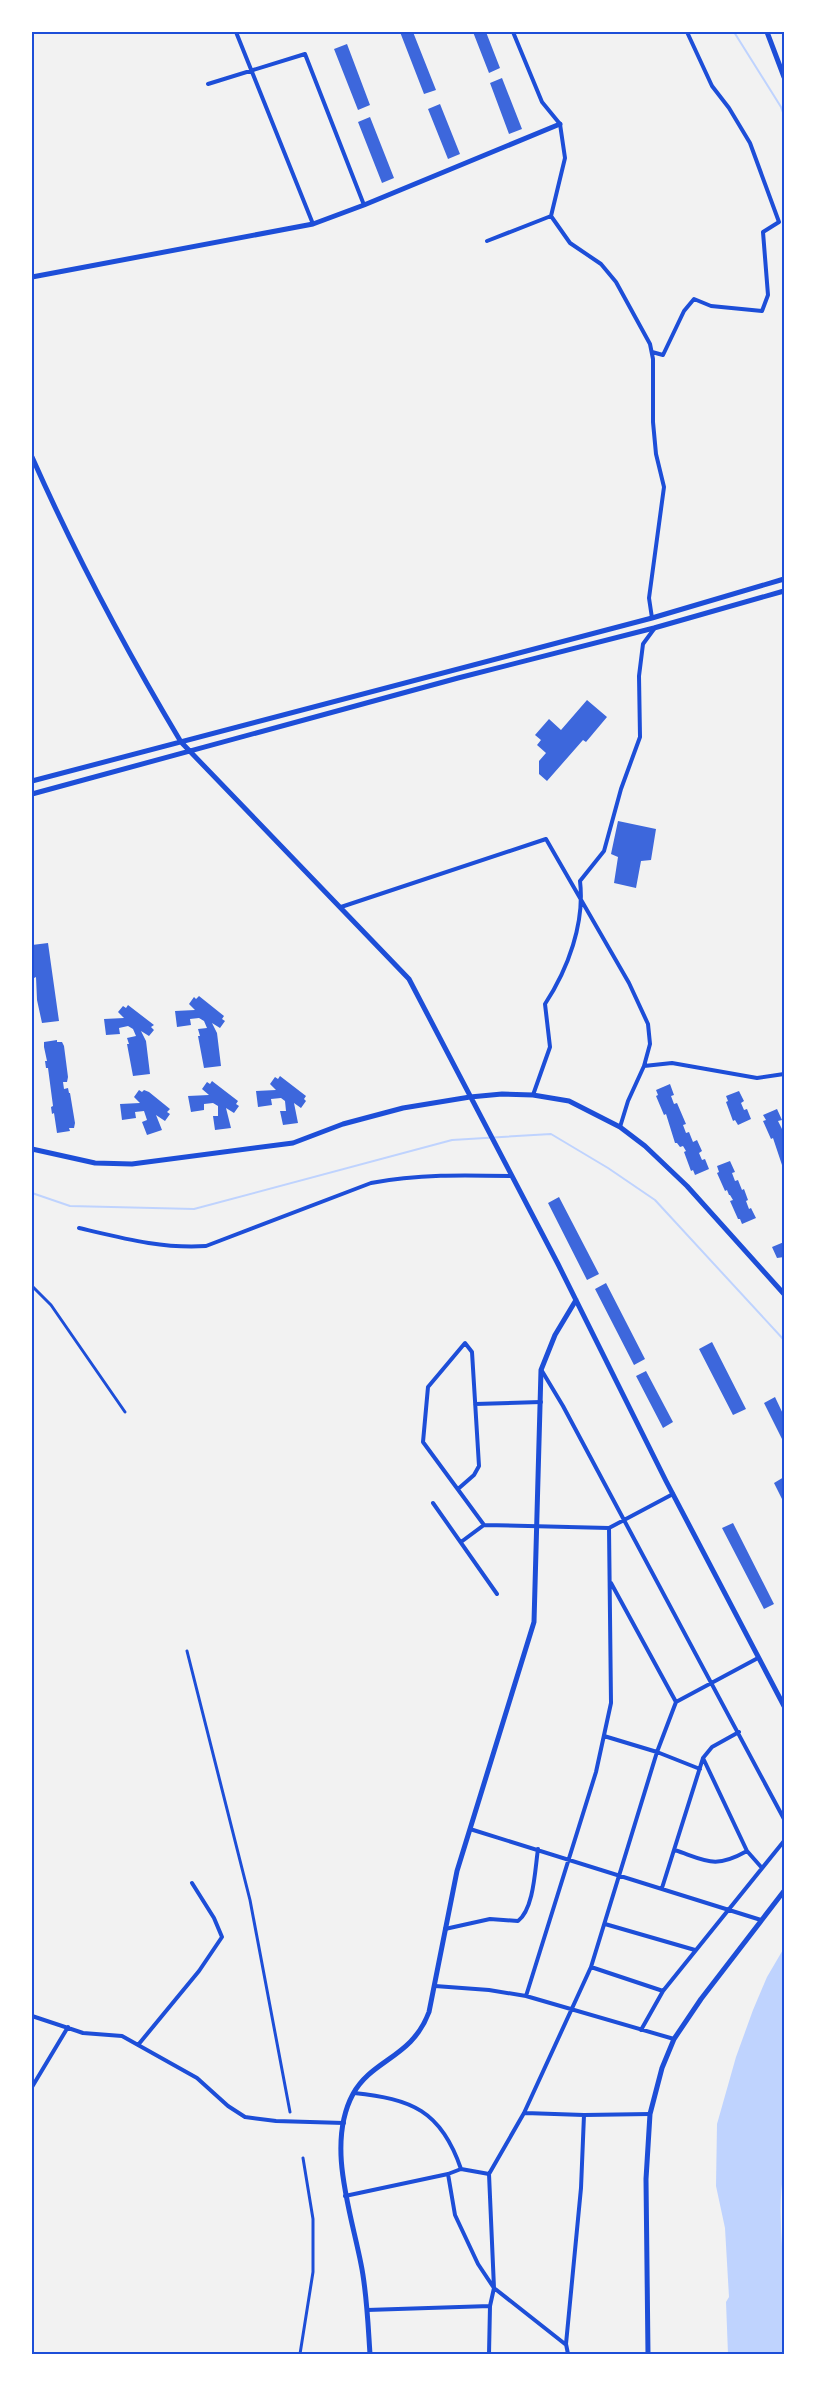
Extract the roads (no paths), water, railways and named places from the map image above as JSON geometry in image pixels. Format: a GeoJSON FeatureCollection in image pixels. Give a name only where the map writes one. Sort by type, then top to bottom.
{"type":"FeatureCollection","features":[{"type":"Feature","properties":{"kind":"street"},"geometry":{"type":"LineString","coordinates":[[236,32],[313,224]]}},
{"type":"Feature","properties":{"kind":"street"},"geometry":{"type":"LineString","coordinates":[[513,32],[542,102],[560,124],[565,158],[551,216],[570,243],[601,264],[616,282],[650,344],[656,454],[664,487],[649,598],[654,628],[644,644],[639,676],[640,737],[621,789],[604,851],[579,881],[582,898],[570,955],[557,985],[545,1004],[550,1047],[532,1095]]}},
{"type":"Feature","properties":{"kind":"street"},"geometry":{"type":"LineString","coordinates":[[652,352],[663,355],[684,311],[694,299],[711,306],[762,311],[768,295],[763,232],[779,222],[750,143],[729,108],[712,86],[687,32]]}},
{"type":"Feature","properties":{"kind":"street"},"geometry":{"type":"LineString","coordinates":[[767,32],[784,77]]}},
{"type":"Feature","properties":{"kind":"street"},"geometry":{"type":"LineString","coordinates":[[208,84],[305,54],[364,205]]}},
{"type":"Feature","properties":{"kind":"street"},"geometry":{"type":"LineString","coordinates":[[32,278],[313,224],[560,124]]}},
{"type":"Feature","properties":{"kind":"street"},"geometry":{"type":"LineString","coordinates":[[487,241],[551,216]]}},
{"type":"Feature","properties":{"kind":"street"},"geometry":{"type":"LineString","coordinates":[[32,457],[56,512],[181,742],[409,979],[784,1706]]}},
{"type":"Feature","properties":{"kind":"street"},"geometry":{"type":"LineString","coordinates":[[32,782],[652,618],[784,579]]}},
{"type":"Feature","properties":{"kind":"street"},"geometry":{"type":"LineString","coordinates":[[32,794],[458,678],[654,628],[784,591]]}},
{"type":"Feature","properties":{"kind":"street"},"geometry":{"type":"LineString","coordinates":[[341,907],[546,839],[582,898],[629,983],[648,1023],[650,1044],[644,1066],[628,1101],[620,1127]]}},
{"type":"Feature","properties":{"kind":"street"},"geometry":{"type":"LineString","coordinates":[[644,1066],[672,1063],[757,1078],[784,1074]]}},
{"type":"Feature","properties":{"kind":"street"},"geometry":{"type":"LineString","coordinates":[[32,1149],[95,1163],[132,1164],[293,1143],[343,1124],[403,1108],[470,1097],[502,1094],[532,1095],[569,1101],[620,1127],[645,1146],[687,1186],[784,1294]]}},
{"type":"Feature","properties":{"kind":"street"},"geometry":{"type":"LineString","coordinates":[[79,1228],[171,1247],[206,1246],[370,1183],[438,1175],[512,1176]]}},
{"type":"Feature","properties":{"kind":"street"},"geometry":{"type":"LineString","coordinates":[[32,1286],[51,1305],[125,1412]]}},
{"type":"Feature","properties":{"kind":"street"},"geometry":{"type":"LineString","coordinates":[[370,2355],[362,2265],[345,2196],[342,2168],[344,2123],[354,2093],[376,2070],[416,2038],[429,2012],[444,1929],[469,1829],[534,1623],[541,1370],[555,1335],[576,1300]]}},
{"type":"Feature","properties":{"kind":"street"},"geometry":{"type":"LineString","coordinates":[[458,1489],[474,1476],[479,1466],[472,1352],[465,1343],[428,1387],[423,1442],[484,1525]]}},
{"type":"Feature","properties":{"kind":"street"},"geometry":{"type":"LineString","coordinates":[[541,1370],[563,1406],[784,1819]]}},
{"type":"Feature","properties":{"kind":"street"},"geometry":{"type":"LineString","coordinates":[[475,1404],[541,1402]]}},
{"type":"Feature","properties":{"kind":"street"},"geometry":{"type":"LineString","coordinates":[[461,1542],[484,1525],[609,1528],[673,1494]]}},
{"type":"Feature","properties":{"kind":"street"},"geometry":{"type":"LineString","coordinates":[[433,1503],[496,1594]]}},
{"type":"Feature","properties":{"kind":"street"},"geometry":{"type":"LineString","coordinates":[[526,1996],[569,1859],[604,1736],[610,1703],[609,1528]]}},
{"type":"Feature","properties":{"kind":"street"},"geometry":{"type":"LineString","coordinates":[[610,1582],[676,1702]]}},
{"type":"Feature","properties":{"kind":"street"},"geometry":{"type":"LineString","coordinates":[[187,1651],[250,1900],[290,2112]]}},
{"type":"Feature","properties":{"kind":"street"},"geometry":{"type":"LineString","coordinates":[[489,2355],[490,2306],[494,2288],[489,2174],[524,2113],[591,1967],[657,1752],[676,1702],[758,1658]]}},
{"type":"Feature","properties":{"kind":"street"},"geometry":{"type":"LineString","coordinates":[[662,1888],[703,1758],[712,1747],[739,1732]]}},
{"type":"Feature","properties":{"kind":"street"},"geometry":{"type":"LineString","coordinates":[[604,1736],[657,1752],[700,1769]]}},
{"type":"Feature","properties":{"kind":"street"},"geometry":{"type":"LineString","coordinates":[[703,1758],[747,1851],[762,1868]]}},
{"type":"Feature","properties":{"kind":"street"},"geometry":{"type":"LineString","coordinates":[[469,1829],[761,1920]]}},
{"type":"Feature","properties":{"kind":"street"},"geometry":{"type":"LineString","coordinates":[[641,2030],[663,1991],[694,1950],[784,1841]]}},
{"type":"Feature","properties":{"kind":"street"},"geometry":{"type":"LineString","coordinates":[[444,1929],[490,1919],[518,1921],[524,1917],[529,1907],[538,1849]]}},
{"type":"Feature","properties":{"kind":"street"},"geometry":{"type":"LineString","coordinates":[[675,1850],[714,1863],[733,1859],[747,1851]]}},
{"type":"Feature","properties":{"kind":"street"},"geometry":{"type":"LineString","coordinates":[[138,2045],[199,1971],[222,1937],[214,1917],[192,1883]]}},
{"type":"Feature","properties":{"kind":"street"},"geometry":{"type":"LineString","coordinates":[[648,2355],[646,2178],[650,2114],[662,2068],[674,2039],[701,1999],[784,1891]]}},
{"type":"Feature","properties":{"kind":"street"},"geometry":{"type":"LineString","coordinates":[[605,1924],[694,1950]]}},
{"type":"Feature","properties":{"kind":"street"},"geometry":{"type":"LineString","coordinates":[[591,1967],[663,1991]]}},
{"type":"Feature","properties":{"kind":"street"},"geometry":{"type":"LineString","coordinates":[[435,1986],[489,1990],[526,1996],[571,2011],[674,2039]]}},
{"type":"Feature","properties":{"kind":"street"},"geometry":{"type":"LineString","coordinates":[[32,2016],[83,2032],[122,2036],[197,2078],[233,2110],[246,2117],[276,2121],[344,2123]]}},
{"type":"Feature","properties":{"kind":"street"},"geometry":{"type":"LineString","coordinates":[[32,2087],[68,2027]]}},
{"type":"Feature","properties":{"kind":"street"},"geometry":{"type":"LineString","coordinates":[[354,2093],[383,2096],[403,2101],[417,2108],[442,2132],[455,2152],[461,2169]]}},
{"type":"Feature","properties":{"kind":"street"},"geometry":{"type":"LineString","coordinates":[[524,2113],[650,2114]]}},
{"type":"Feature","properties":{"kind":"street"},"geometry":{"type":"LineString","coordinates":[[568,2355],[566,2344],[582,2188],[584,2115]]}},
{"type":"Feature","properties":{"kind":"street"},"geometry":{"type":"LineString","coordinates":[[300,2355],[313,2272],[313,2219],[303,2158]]}},
{"type":"Feature","properties":{"kind":"street"},"geometry":{"type":"LineString","coordinates":[[345,2196],[448,2174],[461,2169],[489,2174]]}},
{"type":"Feature","properties":{"kind":"street"},"geometry":{"type":"LineString","coordinates":[[448,2174],[455,2215],[478,2264],[494,2288],[566,2344]]}},
{"type":"Feature","properties":{"kind":"street"},"geometry":{"type":"LineString","coordinates":[[366,2310],[490,2306]]}},
{"type":"Feature","properties":{"kind":"water"},"geometry":{"type":"Polygon","coordinates":[[[784,1948],[784,2170],[781,2213],[785,2302],[784,2354],[728,2354],[726,2302],[729,2297],[725,2228],[716,2186],[717,2124],[736,2057],[753,2010],[767,1977],[784,1948]]]}},
{"type":"Feature","properties":{"kind":"waterway"},"geometry":{"type":"LineString","coordinates":[[734,32],[784,115]]}},
{"type":"Feature","properties":{"kind":"waterway"},"geometry":{"type":"LineString","coordinates":[[32,1193],[70,1206],[194,1209],[452,1140],[551,1134],[608,1168],[655,1200],[784,1340]]}}]}
